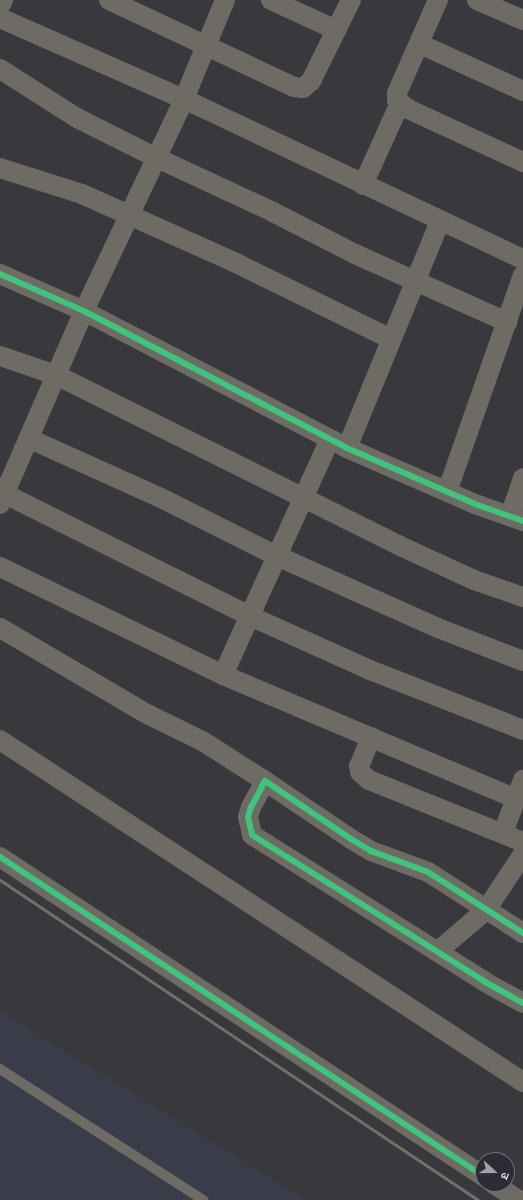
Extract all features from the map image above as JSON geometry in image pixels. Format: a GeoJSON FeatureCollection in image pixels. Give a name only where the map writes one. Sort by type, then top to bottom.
{"type":"FeatureCollection","features":[{"type":"Feature","properties":{"kind":"street"},"geometry":{"type":"LineString","coordinates":[[0,6],[3,0]]}},
{"type":"Feature","properties":{"kind":"street"},"geometry":{"type":"LineString","coordinates":[[109,0],[294,87],[303,88],[311,81],[351,0]]}},
{"type":"Feature","properties":{"kind":"street"},"geometry":{"type":"LineString","coordinates":[[225,0],[184,99],[131,216],[84,311],[30,440],[2,499],[250,616],[370,670],[523,730]]}},
{"type":"Feature","properties":{"kind":"street"},"geometry":{"type":"LineString","coordinates":[[271,0],[336,30]]}},
{"type":"Feature","properties":{"kind":"street"},"geometry":{"type":"LineString","coordinates":[[363,185],[400,103],[397,93],[420,44],[438,0]]}},
{"type":"Feature","properties":{"kind":"street"},"geometry":{"type":"LineString","coordinates":[[477,0],[523,20]]}},
{"type":"Feature","properties":{"kind":"street"},"geometry":{"type":"LineString","coordinates":[[0,18],[184,99],[523,260]]}},
{"type":"Feature","properties":{"kind":"street"},"geometry":{"type":"LineString","coordinates":[[420,44],[523,90]]}},
{"type":"Feature","properties":{"kind":"street"},"geometry":{"type":"LineString","coordinates":[[0,69],[71,115],[157,158],[271,211],[415,282],[507,322]]}},
{"type":"Feature","properties":{"kind":"street"},"geometry":{"type":"LineString","coordinates":[[400,103],[523,162]]}},
{"type":"Feature","properties":{"kind":"street"},"geometry":{"type":"LineString","coordinates":[[0,168],[82,194],[234,262],[392,339]]}},
{"type":"Feature","properties":{"kind":"street"},"geometry":{"type":"LineString","coordinates":[[223,675],[303,499],[338,444],[392,339],[440,221]]}},
{"type":"Feature","properties":{"kind":"street"},"geometry":{"type":"LineString","coordinates":[[0,274],[84,311],[338,444],[446,492],[516,519],[523,478]]}},
{"type":"Feature","properties":{"kind":"street"},"geometry":{"type":"LineString","coordinates":[[446,492],[523,276]]}},
{"type":"Feature","properties":{"kind":"street"},"geometry":{"type":"LineString","coordinates":[[0,356],[56,375],[303,499],[474,580],[523,596]]}},
{"type":"Feature","properties":{"kind":"street"},"geometry":{"type":"LineString","coordinates":[[30,440],[161,498],[277,556],[438,628],[523,661]]}},
{"type":"Feature","properties":{"kind":"street"},"geometry":{"type":"LineString","coordinates":[[0,567],[223,675],[516,799]]}},
{"type":"Feature","properties":{"kind":"street"},"geometry":{"type":"LineString","coordinates":[[0,628],[149,715],[204,742],[371,851],[428,872],[523,933]]}},
{"type":"Feature","properties":{"kind":"street"},"geometry":{"type":"LineString","coordinates":[[371,737],[359,766],[363,776],[523,842]]}},
{"type":"Feature","properties":{"kind":"street"},"geometry":{"type":"LineString","coordinates":[[0,740],[523,1082]]}},
{"type":"Feature","properties":{"kind":"street"},"geometry":{"type":"LineString","coordinates":[[503,833],[523,780]]}},
{"type":"Feature","properties":{"kind":"street"},"geometry":{"type":"LineString","coordinates":[[265,781],[248,816],[252,835],[485,982],[523,1003]]}},
{"type":"Feature","properties":{"kind":"street"},"geometry":{"type":"LineString","coordinates":[[438,951],[486,910],[523,854]]}},
{"type":"Feature","properties":{"kind":"street"},"geometry":{"type":"LineString","coordinates":[[0,857],[475,1171]]}},
{"type":"Feature","properties":{"kind":"street"},"geometry":{"type":"LineString","coordinates":[[506,1192],[519,1200]]}},
{"type":"Feature","properties":{"kind":"lane"},"geometry":{"type":"LineString","coordinates":[[0,1068],[202,1200]]}},
{"type":"Feature","properties":{"kind":"shaded area"},"geometry":{"type":"Polygon","coordinates":[[[0,1011],[307,1200],[0,1200],[0,1011]]]}},
{"type":"Feature","properties":{"kind":"railway"},"geometry":{"type":"LineString","coordinates":[[0,880],[478,1200]]}},
{"type":"Feature","properties":{"kind":"cycle path"},"geometry":{"type":"LineString","coordinates":[[0,274],[84,311],[347,448],[475,504],[523,521]]}},
{"type":"Feature","properties":{"kind":"cycle path"},"geometry":{"type":"LineString","coordinates":[[523,933],[428,872],[371,851],[265,781],[251,807],[248,817],[252,835],[485,982],[523,1003]]}},
{"type":"Feature","properties":{"kind":"cycle path"},"geometry":{"type":"LineString","coordinates":[[0,857],[475,1171]]}}]}
